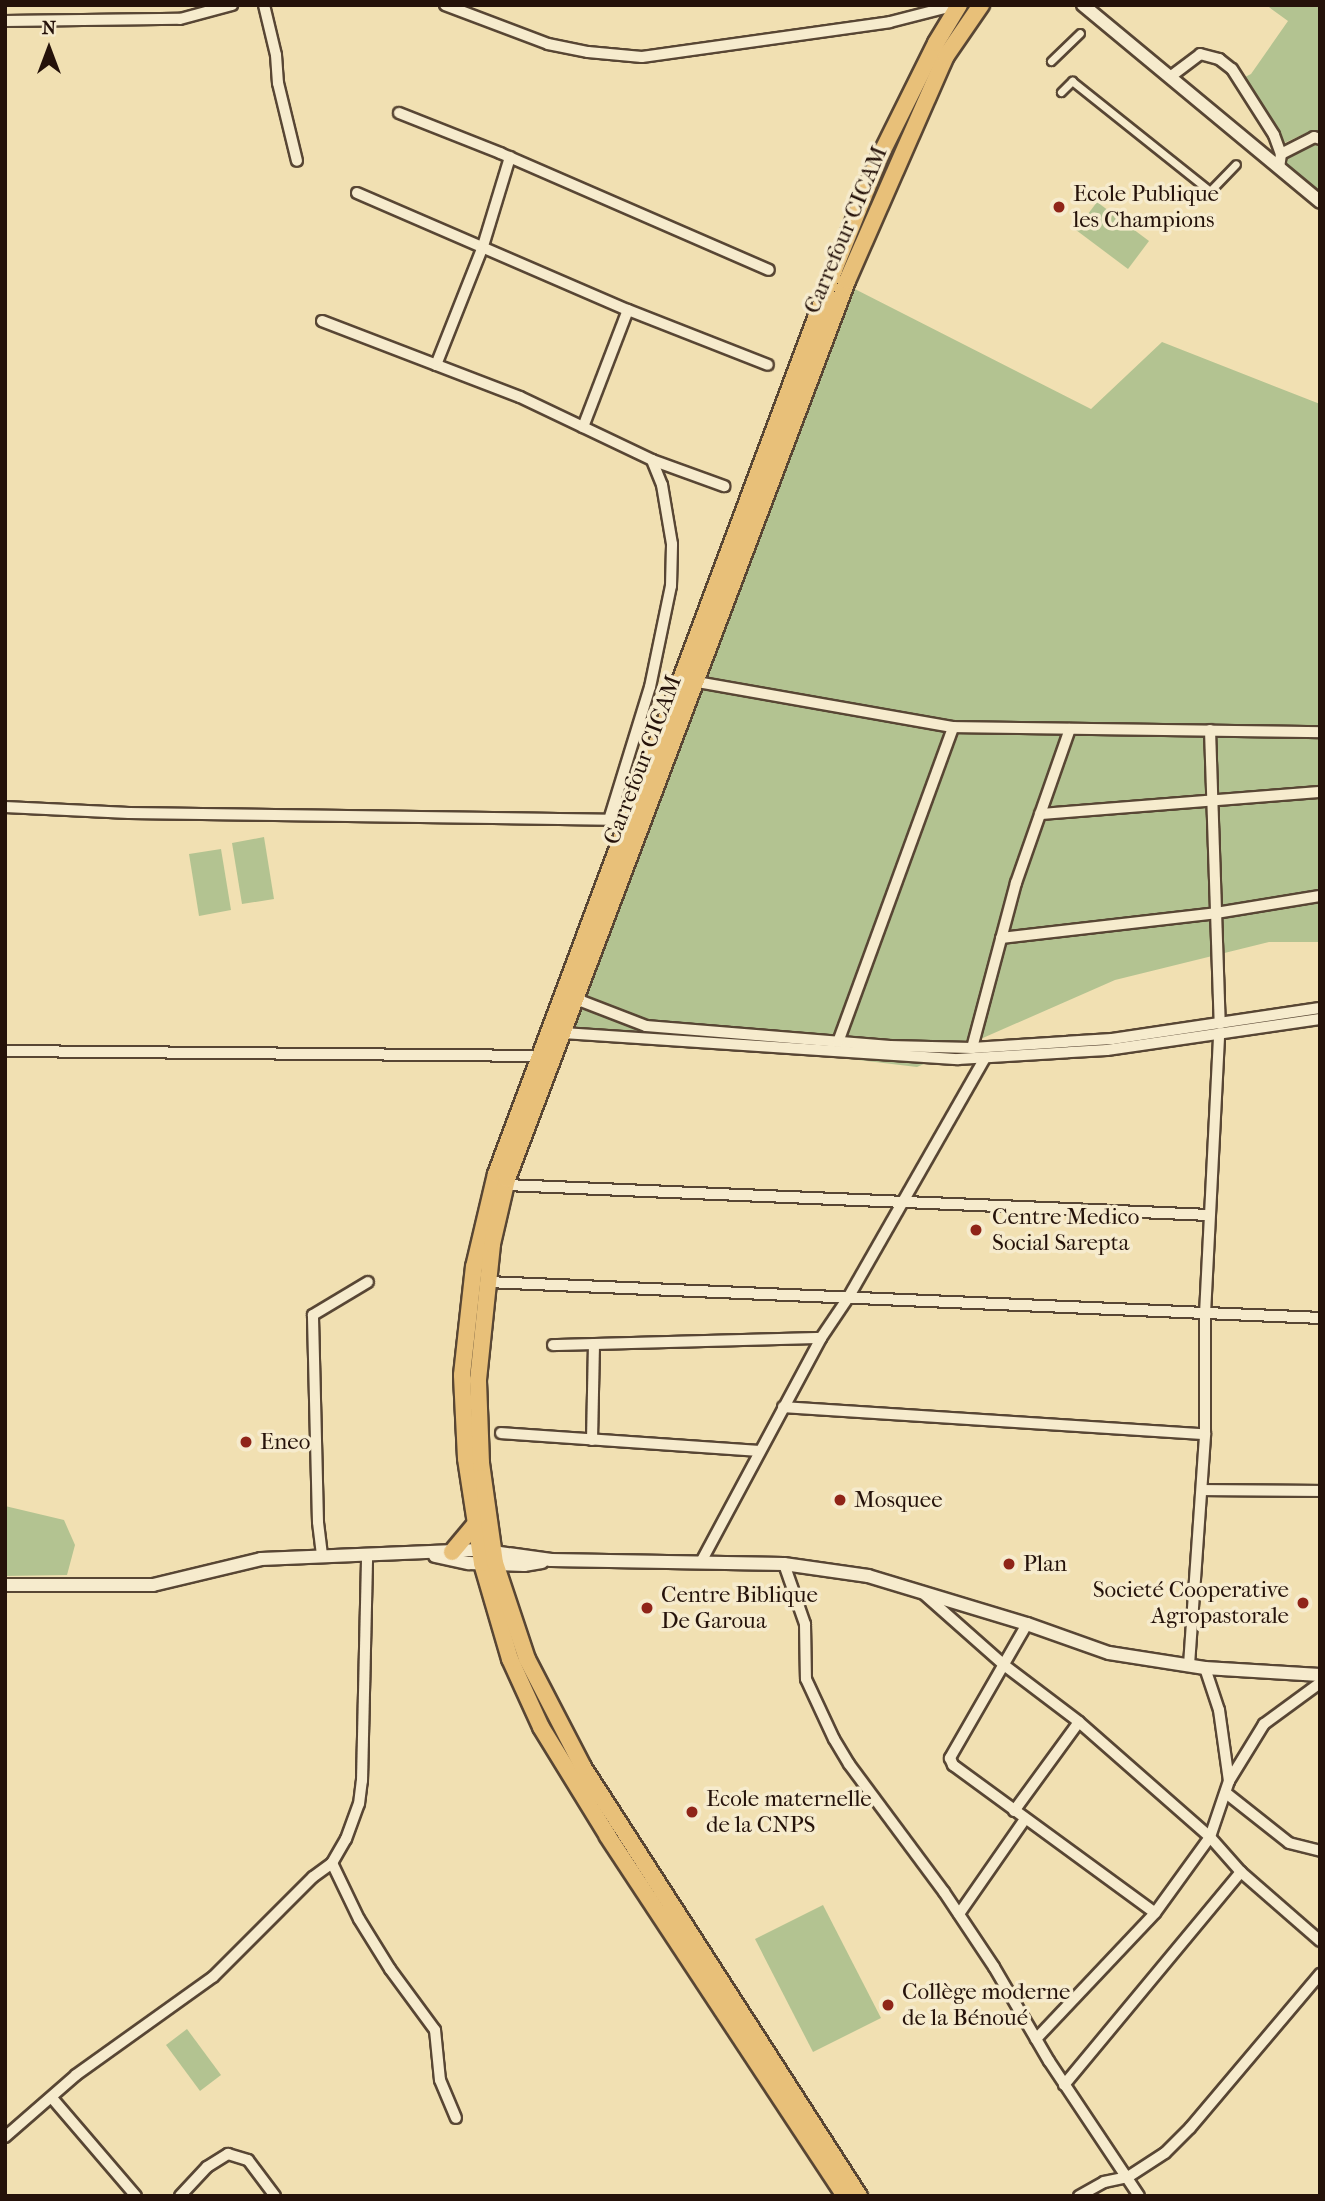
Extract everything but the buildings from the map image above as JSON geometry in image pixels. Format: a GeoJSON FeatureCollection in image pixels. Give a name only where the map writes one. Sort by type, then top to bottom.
{"type":"FeatureCollection","features":[{"type":"Feature","properties":{"kind":"main road"},"geometry":{"type":"LineString","coordinates":[[845,2196],[794,2107],[583,1767],[527,1659],[475,1523],[466,1458],[462,1375],[474,1267],[496,1174],[628,826],[671,699],[859,208],[879,158],[936,43],[958,5]]}},
{"type":"Feature","properties":{"kind":"main road","name":"Carrefour CICAM"},"geometry":{"type":"LineString","coordinates":[[487,1557],[478,1380],[487,1282],[506,1185],[847,281],[946,56],[981,5]]}},
{"type":"Feature","properties":{"kind":"main road"},"geometry":{"type":"LineString","coordinates":[[452,1552],[475,1523]]}},
{"type":"Feature","properties":{"kind":"main road"},"geometry":{"type":"LineString","coordinates":[[794,2107],[859,2196]]}},
{"type":"Feature","properties":{"kind":"street"},"geometry":{"type":"LineString","coordinates":[[5,21],[180,19],[232,5]]}},
{"type":"Feature","properties":{"kind":"street"},"geometry":{"type":"LineString","coordinates":[[264,5],[276,55],[278,83],[297,161]]}},
{"type":"Feature","properties":{"kind":"street"},"geometry":{"type":"LineString","coordinates":[[445,5],[548,44],[588,52],[642,57],[890,22],[958,5]]}},
{"type":"Feature","properties":{"kind":"street"},"geometry":{"type":"LineString","coordinates":[[1083,5],[1320,202]]}},
{"type":"Feature","properties":{"kind":"street"},"geometry":{"type":"LineString","coordinates":[[1051,61],[1080,33]]}},
{"type":"Feature","properties":{"kind":"street"},"geometry":{"type":"LineString","coordinates":[[1170,77],[1200,54],[1219,59],[1232,69],[1261,113],[1281,154],[1279,167]]}},
{"type":"Feature","properties":{"kind":"street"},"geometry":{"type":"LineString","coordinates":[[1060,92],[1072,82],[1210,191],[1236,164]]}},
{"type":"Feature","properties":{"kind":"street"},"geometry":{"type":"LineString","coordinates":[[399,113],[510,157],[769,270]]}},
{"type":"Feature","properties":{"kind":"street"},"geometry":{"type":"LineString","coordinates":[[1281,154],[1318,136]]}},
{"type":"Feature","properties":{"kind":"street"},"geometry":{"type":"LineString","coordinates":[[436,365],[483,246],[510,157]]}},
{"type":"Feature","properties":{"kind":"street"},"geometry":{"type":"LineString","coordinates":[[356,193],[628,310],[768,365]]}},
{"type":"Feature","properties":{"kind":"street"},"geometry":{"type":"LineString","coordinates":[[583,427],[628,310]]}},
{"type":"Feature","properties":{"kind":"street"},"geometry":{"type":"LineString","coordinates":[[322,321],[520,397],[652,460],[724,486]]}},
{"type":"Feature","properties":{"kind":"street"},"geometry":{"type":"LineString","coordinates":[[610,820],[650,687],[671,586],[672,544],[662,485],[652,460]]}},
{"type":"Feature","properties":{"kind":"street"},"geometry":{"type":"LineString","coordinates":[[697,682],[953,727],[1320,732]]}},
{"type":"Feature","properties":{"kind":"street"},"geometry":{"type":"LineString","coordinates":[[838,1042],[953,727]]}},
{"type":"Feature","properties":{"kind":"street"},"geometry":{"type":"LineString","coordinates":[[972,1048],[1001,938],[1070,729]]}},
{"type":"Feature","properties":{"kind":"street"},"geometry":{"type":"LineString","coordinates":[[1189,1665],[1205,1434],[1205,1314],[1219,1030],[1210,730]]}},
{"type":"Feature","properties":{"kind":"street"},"geometry":{"type":"LineString","coordinates":[[1040,814],[1320,792]]}},
{"type":"Feature","properties":{"kind":"street"},"geometry":{"type":"LineString","coordinates":[[5,807],[129,813],[610,820],[628,826]]}},
{"type":"Feature","properties":{"kind":"street"},"geometry":{"type":"LineString","coordinates":[[1001,938],[1216,913],[1320,896]]}},
{"type":"Feature","properties":{"kind":"street"},"geometry":{"type":"LineString","coordinates":[[576,999],[646,1026],[838,1042],[972,1048],[1112,1039],[1320,1019]]}},
{"type":"Feature","properties":{"kind":"street"},"geometry":{"type":"LineString","coordinates":[[563,1033],[958,1059],[1107,1050],[1320,1008]]}},
{"type":"Feature","properties":{"kind":"street"},"geometry":{"type":"LineString","coordinates":[[5,1051],[541,1056]]}},
{"type":"Feature","properties":{"kind":"street"},"geometry":{"type":"LineString","coordinates":[[701,1562],[758,1451],[821,1338],[848,1298],[985,1058]]}},
{"type":"Feature","properties":{"kind":"street"},"geometry":{"type":"LineString","coordinates":[[506,1185],[1209,1215]]}},
{"type":"Feature","properties":{"kind":"street"},"geometry":{"type":"LineString","coordinates":[[322,1555],[318,1522],[313,1315],[368,1282]]}},
{"type":"Feature","properties":{"kind":"street"},"geometry":{"type":"LineString","coordinates":[[487,1282],[1320,1318]]}},
{"type":"Feature","properties":{"kind":"street"},"geometry":{"type":"LineString","coordinates":[[553,1345],[821,1338]]}},
{"type":"Feature","properties":{"kind":"street"},"geometry":{"type":"LineString","coordinates":[[592,1440],[594,1343]]}},
{"type":"Feature","properties":{"kind":"street"},"geometry":{"type":"LineString","coordinates":[[783,1407],[1205,1434]]}},
{"type":"Feature","properties":{"kind":"street"},"geometry":{"type":"LineString","coordinates":[[501,1433],[758,1451]]}},
{"type":"Feature","properties":{"kind":"street"},"geometry":{"type":"LineString","coordinates":[[1202,1490],[1320,1491]]}},
{"type":"Feature","properties":{"kind":"street"},"geometry":{"type":"LineString","coordinates":[[5,1585],[153,1586],[261,1559],[322,1555],[428,1555],[452,1552],[524,1565],[551,1560],[784,1564],[867,1576],[919,1590],[1027,1623],[1110,1653],[1205,1668],[1320,1675]]}},
{"type":"Feature","properties":{"kind":"street"},"geometry":{"type":"LineString","coordinates":[[428,1555],[458,1562],[487,1557]]}},
{"type":"Feature","properties":{"kind":"street"},"geometry":{"type":"LineString","coordinates":[[5,2137],[76,2075],[214,1977],[313,1877],[332,1863],[353,1825],[362,1781],[367,1556]]}},
{"type":"Feature","properties":{"kind":"street"},"geometry":{"type":"LineString","coordinates":[[784,1564],[805,1623],[806,1679],[834,1739],[959,1914],[1064,2085],[1139,2196]]}},
{"type":"Feature","properties":{"kind":"street"},"geometry":{"type":"LineString","coordinates":[[919,1590],[1004,1665],[1079,1722],[1210,1837],[1241,1872],[1320,1941]]}},
{"type":"Feature","properties":{"kind":"street"},"geometry":{"type":"LineString","coordinates":[[1027,1623],[950,1758],[953,1765],[1155,1913]]}},
{"type":"Feature","properties":{"kind":"street"},"geometry":{"type":"LineString","coordinates":[[1205,1668],[1219,1710],[1229,1781]]}},
{"type":"Feature","properties":{"kind":"street"},"geometry":{"type":"LineString","coordinates":[[1036,2039],[1155,1913],[1210,1837],[1229,1781],[1264,1724],[1320,1682]]}},
{"type":"Feature","properties":{"kind":"street"},"geometry":{"type":"LineString","coordinates":[[1014,1811],[1079,1722]]}},
{"type":"Feature","properties":{"kind":"street"},"geometry":{"type":"LineString","coordinates":[[1226,1793],[1289,1843],[1320,1851]]}},
{"type":"Feature","properties":{"kind":"street"},"geometry":{"type":"LineString","coordinates":[[959,1914],[1025,1819]]}},
{"type":"Feature","properties":{"kind":"street"},"geometry":{"type":"LineString","coordinates":[[332,1863],[359,1919],[390,1969],[435,2030],[440,2081],[456,2118]]}},
{"type":"Feature","properties":{"kind":"street"},"geometry":{"type":"LineString","coordinates":[[1064,2085],[1241,1872]]}},
{"type":"Feature","properties":{"kind":"street"},"geometry":{"type":"LineString","coordinates":[[1079,2196],[1104,2182],[1128,2177],[1165,2153],[1190,2128],[1320,1974]]}},
{"type":"Feature","properties":{"kind":"street"},"geometry":{"type":"LineString","coordinates":[[52,2098],[136,2196]]}},
{"type":"Feature","properties":{"kind":"street"},"geometry":{"type":"LineString","coordinates":[[180,2196],[207,2167],[228,2154],[248,2160],[275,2196]]}},
{"type":"Feature","properties":{"kind":"green space"},"geometry":{"type":"Polygon","coordinates":[[[1266,5],[1320,5],[1320,191],[1273,153],[1271,143],[1281,147],[1302,141],[1306,133],[1280,145],[1244,84],[1245,77],[1251,74],[1288,21],[1266,5]]]}},
{"type":"Feature","properties":{"kind":"green space"},"geometry":{"type":"Polygon","coordinates":[[[1097,202],[1149,241],[1128,269],[1076,230],[1097,202]]]}},
{"type":"Feature","properties":{"kind":"green space"},"geometry":{"type":"Polygon","coordinates":[[[843,283],[1091,409],[1162,342],[1320,404],[1320,942],[1269,942],[1115,980],[917,1067],[732,1045],[570,1038],[595,941],[843,283]]]}},
{"type":"Feature","properties":{"kind":"green space"},"geometry":{"type":"Polygon","coordinates":[[[264,837],[274,899],[242,904],[232,843],[264,837]]]}},
{"type":"Feature","properties":{"kind":"green space"},"geometry":{"type":"Polygon","coordinates":[[[221,849],[231,910],[199,916],[189,854],[221,849]]]}},
{"type":"Feature","properties":{"kind":"green space"},"geometry":{"type":"Polygon","coordinates":[[[5,1506],[64,1520],[75,1545],[67,1575],[5,1576],[5,1506]]]}},
{"type":"Feature","properties":{"kind":"green space"},"geometry":{"type":"Polygon","coordinates":[[[823,1905],[881,2018],[813,2052],[755,1939],[823,1905]]]}},
{"type":"Feature","properties":{"kind":"green space"},"geometry":{"type":"Polygon","coordinates":[[[187,2029],[221,2075],[200,2091],[166,2045],[187,2029]]]}},
{"type":"Feature","properties":{"kind":"place","name":"Ecole Publique les Champions"},"geometry":{"type":"Point","coordinates":[1059,207]}},
{"type":"Feature","properties":{"kind":"place","name":"Centre Medico Social Sarepta"},"geometry":{"type":"Point","coordinates":[976,1230]}},
{"type":"Feature","properties":{"kind":"place","name":"Eneo"},"geometry":{"type":"Point","coordinates":[246,1442]}},
{"type":"Feature","properties":{"kind":"place","name":"Mosquee"},"geometry":{"type":"Point","coordinates":[840,1500]}},
{"type":"Feature","properties":{"kind":"place","name":"Plan"},"geometry":{"type":"Point","coordinates":[1009,1564]}},
{"type":"Feature","properties":{"kind":"place","name":"Societé Cooperative Agropastorale"},"geometry":{"type":"Point","coordinates":[1303,1603]}},
{"type":"Feature","properties":{"kind":"place","name":"Centre Biblique De Garoua"},"geometry":{"type":"Point","coordinates":[647,1608]}},
{"type":"Feature","properties":{"kind":"place","name":"Ecole maternelle de la CNPS"},"geometry":{"type":"Point","coordinates":[692,1812]}},
{"type":"Feature","properties":{"kind":"place","name":"Collège moderne de la Bénoué"},"geometry":{"type":"Point","coordinates":[888,2005]}}]}
